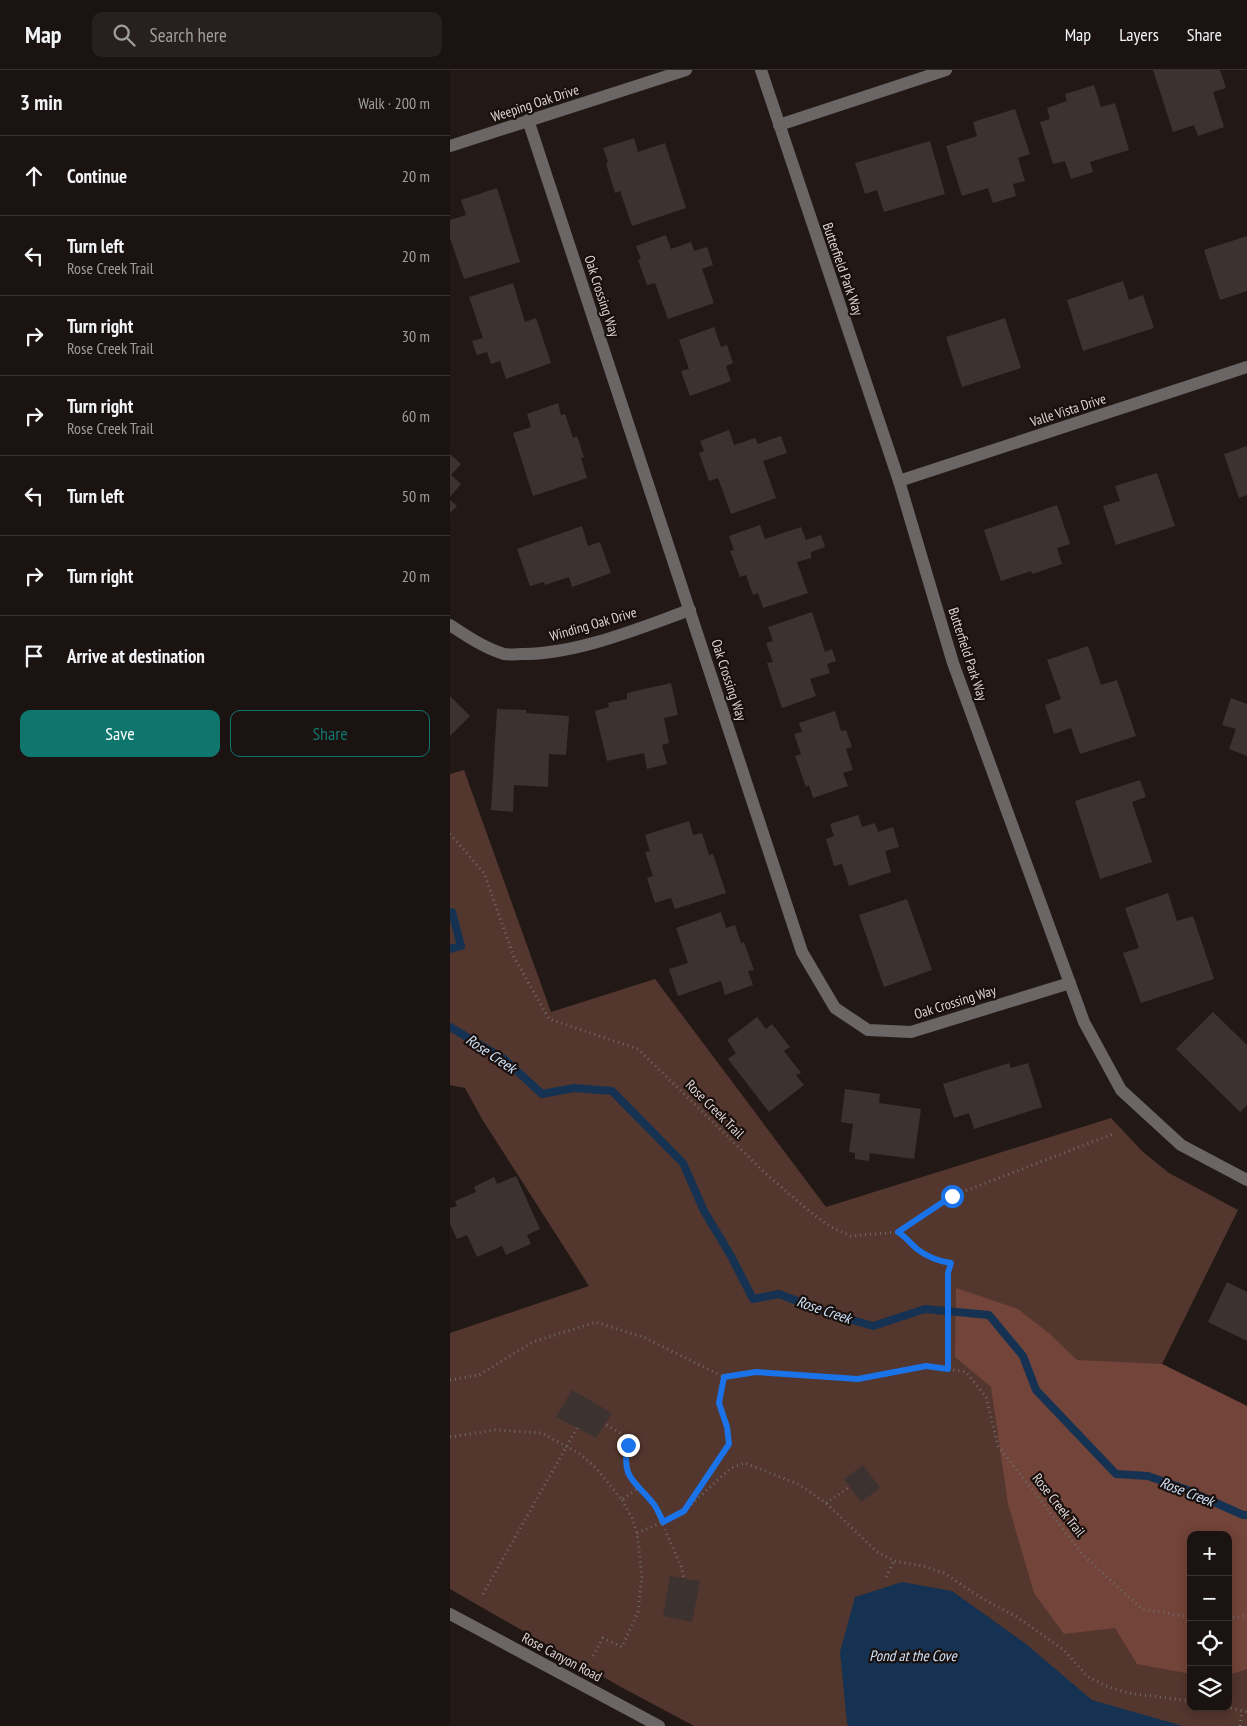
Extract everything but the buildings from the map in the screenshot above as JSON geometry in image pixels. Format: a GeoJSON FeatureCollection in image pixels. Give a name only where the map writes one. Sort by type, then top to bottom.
{"type":"FeatureCollection","features":[{"type":"Feature","properties":{"kind":"street","name":"Weeping Oak Drive"},"geometry":{"type":"LineString","coordinates":[[450,146],[686,70]]}},
{"type":"Feature","properties":{"kind":"street","name":"Butterfield Park Way"},"geometry":{"type":"LineString","coordinates":[[761,70],[899,481],[953,663],[1084,1022],[1121,1090],[1181,1145],[1247,1180]]}},
{"type":"Feature","properties":{"kind":"street"},"geometry":{"type":"LineString","coordinates":[[779,125],[946,70]]}},
{"type":"Feature","properties":{"kind":"street","name":"Oak Crossing Way"},"geometry":{"type":"LineString","coordinates":[[528,120],[802,952],[835,1008],[868,1030],[911,1032],[1070,983]]}},
{"type":"Feature","properties":{"kind":"street","name":"Valle Vista Drive"},"geometry":{"type":"LineString","coordinates":[[899,481],[1247,367]]}},
{"type":"Feature","properties":{"kind":"street","name":"Winding Oak Drive"},"geometry":{"type":"LineString","coordinates":[[450,625],[476,641],[506,654],[531,654],[561,652],[690,610]]}},
{"type":"Feature","properties":{"kind":"street","name":"Rose Canyon Road"},"geometry":{"type":"LineString","coordinates":[[450,1614],[659,1726]]}},
{"type":"Feature","properties":{"kind":"path","name":"Rose Creek Trail"},"geometry":{"type":"LineString","coordinates":[[450,834],[484,873],[514,958],[549,1019],[638,1049],[765,1173],[831,1227],[851,1236],[898,1232]]}},
{"type":"Feature","properties":{"kind":"path"},"geometry":{"type":"LineString","coordinates":[[948,1369],[948,1273],[951,1263],[935,1260],[916,1248],[898,1232],[952,1196],[1113,1134]]}},
{"type":"Feature","properties":{"kind":"path"},"geometry":{"type":"LineString","coordinates":[[450,1380],[479,1375],[533,1342],[596,1322],[645,1338],[724,1377],[719,1403],[727,1427],[729,1444],[684,1511]]}},
{"type":"Feature","properties":{"kind":"path","name":"Rose Creek Trail"},"geometry":{"type":"LineString","coordinates":[[724,1377],[756,1372],[858,1379],[926,1366],[966,1372],[986,1396],[998,1446],[1084,1556],[1142,1610],[1187,1616]]}},
{"type":"Feature","properties":{"kind":"path"},"geometry":{"type":"LineString","coordinates":[[606,1424],[632,1440],[628,1445],[625,1459],[628,1474],[638,1488],[653,1502],[681,1566],[684,1578]]}},
{"type":"Feature","properties":{"kind":"path"},"geometry":{"type":"LineString","coordinates":[[483,1594],[577,1428]]}},
{"type":"Feature","properties":{"kind":"path"},"geometry":{"type":"LineString","coordinates":[[450,1437],[495,1430],[542,1433],[580,1454],[596,1468],[622,1500],[632,1518],[637,1533],[642,1576],[638,1612],[622,1647],[603,1638],[593,1656]]}},
{"type":"Feature","properties":{"kind":"path"},"geometry":{"type":"LineString","coordinates":[[637,1533],[684,1511],[731,1468],[745,1463],[798,1484],[826,1503],[876,1551],[894,1561],[923,1566],[944,1573],[1017,1617],[1064,1650],[1087,1676],[1106,1686],[1128,1693],[1187,1700]]}},
{"type":"Feature","properties":{"kind":"path"},"geometry":{"type":"LineString","coordinates":[[622,1500],[638,1488]]}},
{"type":"Feature","properties":{"kind":"path"},"geometry":{"type":"LineString","coordinates":[[826,1503],[848,1488]]}},
{"type":"Feature","properties":{"kind":"path"},"geometry":{"type":"LineString","coordinates":[[886,1577],[894,1561]]}},
{"type":"Feature","properties":{"kind":"path"},"geometry":{"type":"LineString","coordinates":[[1232,1618],[1247,1615]]}},
{"type":"Feature","properties":{"kind":"path"},"geometry":{"type":"LineString","coordinates":[[1232,1709],[1247,1712]]}},
{"type":"Feature","properties":{"kind":"path"},"geometry":{"type":"LineString","coordinates":[[1240,1726],[1242,1712]]}},
{"type":"Feature","properties":{"kind":"shaded area"},"geometry":{"type":"Polygon","coordinates":[[[464,770],[551,1012],[655,979],[826,1207],[1111,1118],[1143,1152],[1169,1173],[1238,1210],[1162,1364],[1247,1406],[1247,1726],[694,1726],[621,1687],[450,1589],[450,1333],[589,1286],[482,1119],[465,1088],[450,1085],[450,774],[464,770]]]}},
{"type":"Feature","properties":{"kind":"shaded area"},"geometry":{"type":"Polygon","coordinates":[[[956,1288],[1018,1309],[1050,1334],[1077,1360],[1162,1364],[1247,1406],[1247,1669],[1232,1674],[1232,1531],[1187,1531],[1187,1673],[1137,1664],[1115,1628],[1064,1634],[1034,1593],[1008,1504],[991,1387],[955,1357],[956,1288]]]}},
{"type":"Feature","properties":{"kind":"water","name":"Pond at the Cove"},"geometry":{"type":"Polygon","coordinates":[[[902,1582],[952,1591],[1026,1644],[1092,1700],[1183,1726],[849,1726],[847,1723],[840,1652],[855,1597],[902,1582]]]}},
{"type":"Feature","properties":{"kind":"waterway","name":"Rose Creek"},"geometry":{"type":"LineString","coordinates":[[450,912],[452,912],[461,946],[450,949]]}},
{"type":"Feature","properties":{"kind":"waterway","name":"Rose Creek"},"geometry":{"type":"LineString","coordinates":[[450,1027],[504,1059],[542,1094],[574,1088],[612,1091],[683,1163],[704,1211],[731,1256],[753,1299],[779,1294],[828,1313],[873,1326],[925,1309],[989,1315],[1023,1356],[1036,1390],[1116,1474],[1148,1476],[1247,1515]]}},
{"type":"Feature","properties":{"kind":"route"},"geometry":{"type":"LineString","coordinates":[[628,1445],[625,1459],[628,1474],[638,1488],[653,1502],[663,1522],[684,1511],[729,1444],[727,1427],[719,1403],[724,1377],[756,1372],[858,1379],[926,1366],[948,1369],[948,1273],[951,1263],[935,1260],[916,1248],[898,1232],[952,1196]]}}]}
